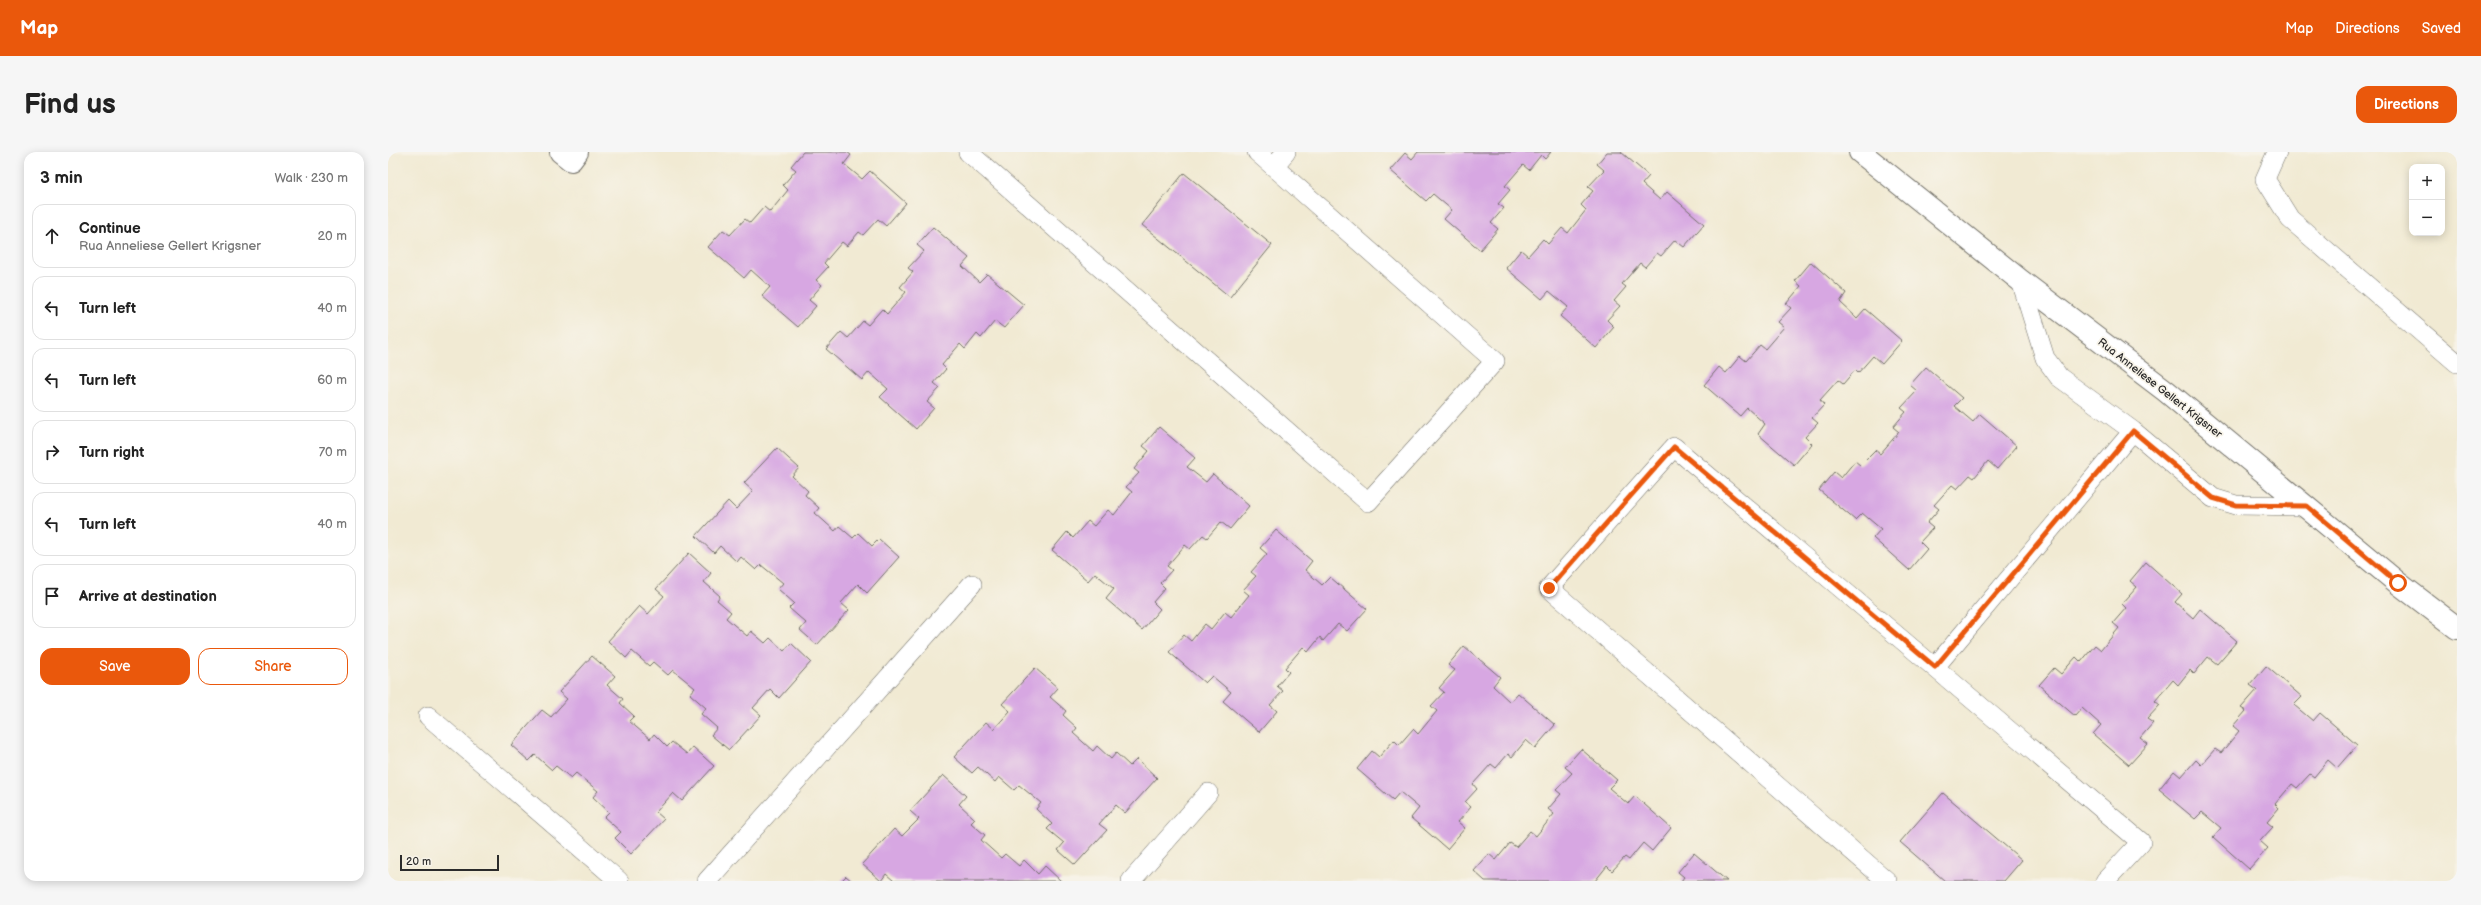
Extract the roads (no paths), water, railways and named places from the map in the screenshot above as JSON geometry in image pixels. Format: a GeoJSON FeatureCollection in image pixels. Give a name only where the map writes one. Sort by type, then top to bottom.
{"type":"FeatureCollection","features":[{"type":"Feature","properties":{"kind":"main road","name":"Rua Anneliese Gellert Krigsner"},"geometry":{"type":"LineString","coordinates":[[1860,152],[2020,281],[2166,391],[2307,506],[2398,583],[2457,628]]}},
{"type":"Feature","properties":{"kind":"lane"},"geometry":{"type":"LineString","coordinates":[[968,152],[1368,502],[1494,361],[1257,152]]}},
{"type":"Feature","properties":{"kind":"lane"},"geometry":{"type":"LineString","coordinates":[[1274,166],[1286,152]]}},
{"type":"Feature","properties":{"kind":"lane"},"geometry":{"type":"LineString","coordinates":[[2277,152],[2265,179],[2290,219],[2457,363]]}},
{"type":"Feature","properties":{"kind":"lane"},"geometry":{"type":"LineString","coordinates":[[2020,281],[2045,358],[2059,377],[2133,431],[2213,498],[2236,505],[2307,506]]}},
{"type":"Feature","properties":{"kind":"lane"},"geometry":{"type":"LineString","coordinates":[[1935,667],[2133,431]]}},
{"type":"Feature","properties":{"kind":"lane"},"geometry":{"type":"LineString","coordinates":[[1887,881],[1549,588],[1674,447],[2141,842],[2105,881]]}},
{"type":"Feature","properties":{"kind":"lane"},"geometry":{"type":"LineString","coordinates":[[707,881],[972,584]]}},
{"type":"Feature","properties":{"kind":"lane"},"geometry":{"type":"LineString","coordinates":[[428,716],[619,881]]}},
{"type":"Feature","properties":{"kind":"lane"},"geometry":{"type":"LineString","coordinates":[[1131,881],[1208,793]]}}]}
